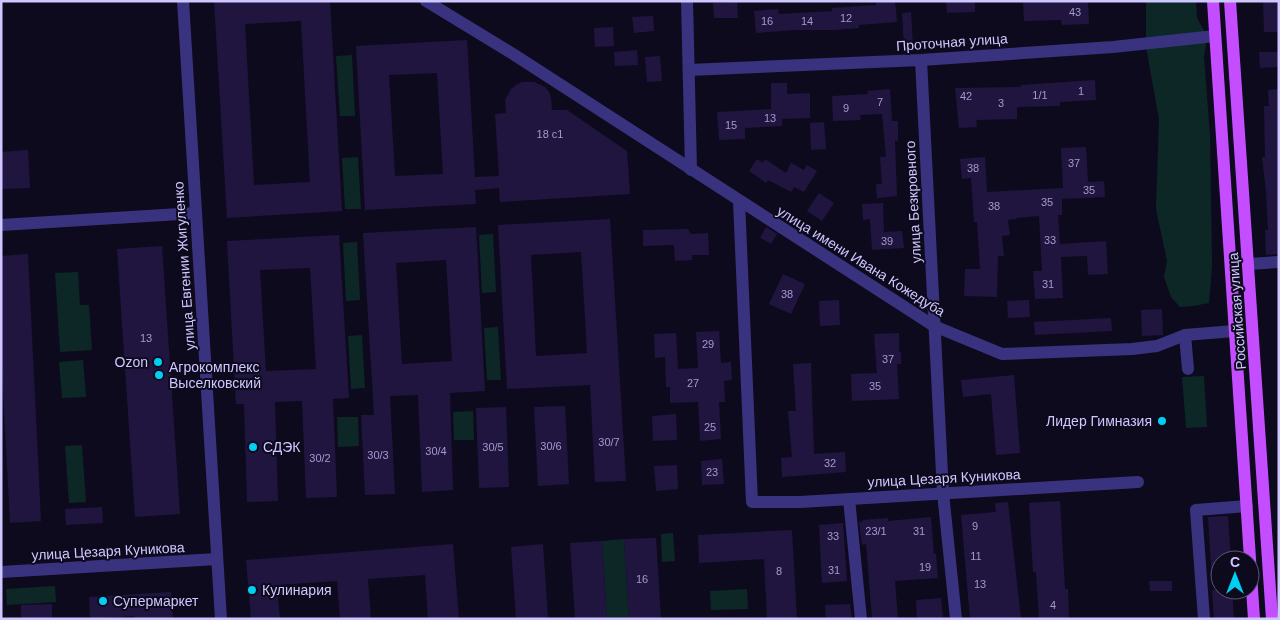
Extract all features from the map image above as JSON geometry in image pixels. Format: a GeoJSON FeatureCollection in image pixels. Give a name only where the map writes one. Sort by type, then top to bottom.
{"type":"FeatureCollection","features":[{"type":"Feature","properties":{"kind":"main road","name":"Российская улица"},"geometry":{"type":"LineString","coordinates":[[1213,1],[1254,619]]}},
{"type":"Feature","properties":{"kind":"main road","name":"Российская улица"},"geometry":{"type":"LineString","coordinates":[[1230,1],[1272,619]]}},
{"type":"Feature","properties":{"kind":"street","name":"улица Евгении Жигуленко"},"geometry":{"type":"LineString","coordinates":[[183,1],[221,619]]}},
{"type":"Feature","properties":{"kind":"street","name":"улица имени Ивана Кожедуба"},"geometry":{"type":"LineString","coordinates":[[426,1],[513,54],[934,326],[1002,354],[1132,349],[1157,346],[1185,335],[1234,331]]}},
{"type":"Feature","properties":{"kind":"street"},"geometry":{"type":"LineString","coordinates":[[687,1],[691,170]]}},
{"type":"Feature","properties":{"kind":"street","name":"Проточная улица"},"geometry":{"type":"LineString","coordinates":[[690,70],[921,60],[1113,47],[1215,36]]}},
{"type":"Feature","properties":{"kind":"street","name":"улица Безкровного"},"geometry":{"type":"LineString","coordinates":[[921,60],[943,493],[956,619]]}},
{"type":"Feature","properties":{"kind":"street","name":"улица Цезаря Куникова"},"geometry":{"type":"LineString","coordinates":[[739,201],[752,502],[800,502],[1138,482]]}},
{"type":"Feature","properties":{"kind":"street"},"geometry":{"type":"LineString","coordinates":[[1,225],[196,213]]}},
{"type":"Feature","properties":{"kind":"street"},"geometry":{"type":"LineString","coordinates":[[1248,264],[1279,262]]}},
{"type":"Feature","properties":{"kind":"street"},"geometry":{"type":"LineString","coordinates":[[1185,335],[1188,369]]}},
{"type":"Feature","properties":{"kind":"street"},"geometry":{"type":"LineString","coordinates":[[849,499],[861,619]]}},
{"type":"Feature","properties":{"kind":"street"},"geometry":{"type":"LineString","coordinates":[[1204,619],[1196,510],[1247,506]]}},
{"type":"Feature","properties":{"kind":"street","name":"улица Цезаря Куникова"},"geometry":{"type":"LineString","coordinates":[[1,572],[217,560]]}},
{"type":"Feature","properties":{"kind":"green space"},"geometry":{"type":"Polygon","coordinates":[[[1146,1],[1196,1],[1197,18],[1207,36],[1204,57],[1210,135],[1212,266],[1209,303],[1193,306],[1180,307],[1171,297],[1164,277],[1167,261],[1156,209],[1159,119],[1146,47],[1146,1]]]}},
{"type":"Feature","properties":{"kind":"green space"},"geometry":{"type":"Polygon","coordinates":[[[352,55],[355,116],[340,116],[336,56],[352,55]]]}},
{"type":"Feature","properties":{"kind":"green space"},"geometry":{"type":"Polygon","coordinates":[[[358,157],[361,209],[345,209],[342,158],[358,157]]]}},
{"type":"Feature","properties":{"kind":"green space"},"geometry":{"type":"Polygon","coordinates":[[[493,234],[496,292],[482,293],[479,235],[493,234]]]}},
{"type":"Feature","properties":{"kind":"green space"},"geometry":{"type":"Polygon","coordinates":[[[357,242],[360,300],[346,301],[343,243],[357,242]]]}},
{"type":"Feature","properties":{"kind":"green space"},"geometry":{"type":"Polygon","coordinates":[[[78,272],[80,305],[89,305],[92,350],[60,352],[55,273],[78,272]]]}},
{"type":"Feature","properties":{"kind":"green space"},"geometry":{"type":"Polygon","coordinates":[[[498,327],[501,380],[487,380],[484,328],[498,327]]]}},
{"type":"Feature","properties":{"kind":"green space"},"geometry":{"type":"Polygon","coordinates":[[[362,335],[365,388],[351,389],[348,336],[362,335]]]}},
{"type":"Feature","properties":{"kind":"green space"},"geometry":{"type":"Polygon","coordinates":[[[83,360],[86,397],[62,398],[59,362],[83,360]]]}},
{"type":"Feature","properties":{"kind":"green space"},"geometry":{"type":"Polygon","coordinates":[[[1204,376],[1207,427],[1186,428],[1182,377],[1204,376]]]}},
{"type":"Feature","properties":{"kind":"green space"},"geometry":{"type":"Polygon","coordinates":[[[473,411],[474,440],[454,440],[453,412],[473,411]]]}},
{"type":"Feature","properties":{"kind":"green space"},"geometry":{"type":"Polygon","coordinates":[[[337,417],[358,417],[359,446],[338,447],[337,417]]]}},
{"type":"Feature","properties":{"kind":"green space"},"geometry":{"type":"Polygon","coordinates":[[[82,445],[86,502],[69,503],[65,446],[82,445]]]}},
{"type":"Feature","properties":{"kind":"green space"},"geometry":{"type":"Polygon","coordinates":[[[673,533],[675,561],[662,562],[661,534],[673,533]]]}},
{"type":"Feature","properties":{"kind":"green space"},"geometry":{"type":"Polygon","coordinates":[[[624,539],[629,619],[607,619],[602,541],[624,539]]]}},
{"type":"Feature","properties":{"kind":"green space"},"geometry":{"type":"Polygon","coordinates":[[[55,586],[56,602],[7,605],[6,589],[55,586]]]}},
{"type":"Feature","properties":{"kind":"green space"},"geometry":{"type":"Polygon","coordinates":[[[747,589],[748,609],[711,610],[710,591],[747,589]]]}},
{"type":"Feature","properties":{"kind":"building"},"geometry":{"type":"Polygon","coordinates":[[[214,1],[330,1],[342,211],[227,218],[214,1]],[[301,21],[245,24],[254,185],[310,182],[301,21]]]}},
{"type":"Feature","properties":{"kind":"building"},"geometry":{"type":"Polygon","coordinates":[[[876,1],[895,1],[897,22],[859,25],[859,28],[834,30],[756,33],[754,11],[778,9],[779,14],[832,11],[832,8],[876,5],[876,1]]]}},
{"type":"Feature","properties":{"kind":"building"},"geometry":{"type":"Polygon","coordinates":[[[946,1],[975,1],[975,12],[947,13],[946,1]]]}},
{"type":"Feature","properties":{"kind":"building"},"geometry":{"type":"Polygon","coordinates":[[[1023,1],[1088,1],[1089,24],[1062,25],[1061,20],[1024,21],[1023,1]]]}},
{"type":"Feature","properties":{"kind":"building"},"geometry":{"type":"Polygon","coordinates":[[[1263,1],[1279,1],[1279,32],[1264,32],[1263,1]]]}},
{"type":"Feature","properties":{"kind":"building"},"geometry":{"type":"Polygon","coordinates":[[[737,2],[738,18],[714,18],[713,3],[737,2]]]}},
{"type":"Feature","properties":{"kind":"building"},"geometry":{"type":"Polygon","coordinates":[[[911,12],[913,47],[904,48],[902,13],[911,12]]]}},
{"type":"Feature","properties":{"kind":"building"},"geometry":{"type":"Polygon","coordinates":[[[653,16],[654,31],[634,33],[632,17],[653,16]]]}},
{"type":"Feature","properties":{"kind":"building"},"geometry":{"type":"Polygon","coordinates":[[[613,27],[614,46],[595,47],[594,28],[613,27]]]}},
{"type":"Feature","properties":{"kind":"building"},"geometry":{"type":"Polygon","coordinates":[[[467,40],[475,177],[499,176],[495,114],[506,113],[505,100],[511,89],[522,82],[534,82],[545,87],[549,92],[552,110],[567,110],[627,151],[630,194],[500,202],[499,188],[475,190],[476,204],[365,210],[356,46],[467,40]],[[437,73],[389,75],[395,176],[443,174],[437,73]]]}},
{"type":"Feature","properties":{"kind":"building"},"geometry":{"type":"Polygon","coordinates":[[[637,50],[638,65],[615,66],[614,52],[637,50]]]}},
{"type":"Feature","properties":{"kind":"building"},"geometry":{"type":"Polygon","coordinates":[[[1259,52],[1279,52],[1279,67],[1260,68],[1259,52]]]}},
{"type":"Feature","properties":{"kind":"building"},"geometry":{"type":"Polygon","coordinates":[[[660,56],[662,81],[647,82],[645,57],[660,56]]]}},
{"type":"Feature","properties":{"kind":"building"},"geometry":{"type":"Polygon","coordinates":[[[1095,80],[1096,100],[1060,102],[1060,106],[1017,107],[1017,119],[976,120],[977,127],[959,128],[955,88],[1021,87],[1021,85],[1095,80]]]}},
{"type":"Feature","properties":{"kind":"building"},"geometry":{"type":"Polygon","coordinates":[[[771,83],[787,83],[787,94],[810,93],[810,118],[782,119],[782,126],[745,128],[745,139],[719,140],[717,112],[771,109],[771,83]]]}},
{"type":"Feature","properties":{"kind":"building"},"geometry":{"type":"Polygon","coordinates":[[[890,89],[892,121],[898,121],[898,141],[895,141],[897,196],[877,198],[876,184],[882,184],[880,157],[886,157],[882,114],[860,115],[861,120],[833,121],[832,96],[868,94],[867,91],[890,89]]]}},
{"type":"Feature","properties":{"kind":"building"},"geometry":{"type":"Polygon","coordinates":[[[1279,89],[1279,254],[1266,255],[1265,230],[1268,230],[1262,157],[1265,157],[1264,106],[1269,106],[1268,90],[1279,89]]]}},
{"type":"Feature","properties":{"kind":"building"},"geometry":{"type":"Polygon","coordinates":[[[824,122],[826,149],[811,150],[810,123],[824,122]]]}},
{"type":"Feature","properties":{"kind":"building"},"geometry":{"type":"Polygon","coordinates":[[[1086,147],[1088,182],[1104,181],[1105,197],[1062,199],[1062,215],[1058,215],[1060,244],[1106,241],[1108,274],[1088,275],[1087,256],[1061,257],[1063,298],[1035,299],[1033,271],[1042,271],[1039,216],[1016,218],[1008,220],[1010,235],[1002,236],[1004,256],[998,256],[997,297],[964,296],[965,269],[980,269],[977,222],[974,222],[971,178],[962,179],[960,159],[985,157],[987,192],[1063,188],[1061,148],[1086,147]]]}},
{"type":"Feature","properties":{"kind":"building"},"geometry":{"type":"Polygon","coordinates":[[[28,150],[30,188],[1,189],[1,152],[28,150]]]}},
{"type":"Feature","properties":{"kind":"building"},"geometry":{"type":"Polygon","coordinates":[[[757,159],[763,163],[765,159],[786,173],[791,163],[804,170],[807,165],[817,171],[804,192],[794,187],[791,192],[768,180],[766,183],[749,171],[757,159]]]}},
{"type":"Feature","properties":{"kind":"building"},"geometry":{"type":"Polygon","coordinates":[[[819,193],[834,203],[822,221],[807,211],[819,193]]]}},
{"type":"Feature","properties":{"kind":"building"},"geometry":{"type":"Polygon","coordinates":[[[883,203],[884,232],[902,231],[904,248],[872,250],[870,219],[863,220],[862,204],[883,203]]]}},
{"type":"Feature","properties":{"kind":"building"},"geometry":{"type":"Polygon","coordinates":[[[610,219],[626,481],[595,482],[590,385],[507,389],[498,225],[610,219]],[[581,252],[531,255],[536,356],[587,353],[581,252]]]}},
{"type":"Feature","properties":{"kind":"building"},"geometry":{"type":"Polygon","coordinates":[[[476,227],[485,391],[450,393],[453,490],[422,492],[418,395],[390,396],[395,494],[365,495],[361,415],[374,415],[363,233],[476,227]],[[446,260],[396,263],[402,364],[452,361],[446,260]]]}},
{"type":"Feature","properties":{"kind":"building"},"geometry":{"type":"Polygon","coordinates":[[[766,227],[777,234],[771,244],[760,238],[766,227]]]}},
{"type":"Feature","properties":{"kind":"building"},"geometry":{"type":"Polygon","coordinates":[[[688,229],[691,234],[708,233],[709,255],[692,255],[692,260],[675,261],[674,245],[643,246],[643,230],[688,229]]]}},
{"type":"Feature","properties":{"kind":"building"},"geometry":{"type":"Polygon","coordinates":[[[339,235],[349,398],[333,399],[337,497],[306,498],[302,401],[275,402],[278,501],[247,502],[244,404],[236,404],[227,241],[339,235]],[[310,268],[260,270],[266,371],[316,369],[310,268]]]}},
{"type":"Feature","properties":{"kind":"building"},"geometry":{"type":"Polygon","coordinates":[[[162,246],[180,514],[135,517],[117,249],[162,246]]]}},
{"type":"Feature","properties":{"kind":"building"},"geometry":{"type":"Polygon","coordinates":[[[28,254],[41,521],[10,523],[1,354],[1,256],[28,254]]]}},
{"type":"Feature","properties":{"kind":"building"},"geometry":{"type":"Polygon","coordinates":[[[783,274],[805,284],[791,314],[769,304],[783,274]]]}},
{"type":"Feature","properties":{"kind":"building"},"geometry":{"type":"Polygon","coordinates":[[[839,300],[840,325],[820,326],[819,301],[839,300]]]}},
{"type":"Feature","properties":{"kind":"building"},"geometry":{"type":"Polygon","coordinates":[[[1029,300],[1030,317],[1008,318],[1007,301],[1029,300]]]}},
{"type":"Feature","properties":{"kind":"building"},"geometry":{"type":"Polygon","coordinates":[[[1162,309],[1163,335],[1142,336],[1141,310],[1162,309]]]}},
{"type":"Feature","properties":{"kind":"building"},"geometry":{"type":"Polygon","coordinates":[[[1111,318],[1112,331],[1035,335],[1034,322],[1111,318]]]}},
{"type":"Feature","properties":{"kind":"building"},"geometry":{"type":"Polygon","coordinates":[[[719,331],[721,363],[731,362],[732,380],[724,381],[725,402],[719,402],[721,439],[700,441],[698,402],[670,403],[670,387],[666,387],[665,357],[655,358],[654,334],[676,333],[678,369],[698,368],[696,332],[719,331]]]}},
{"type":"Feature","properties":{"kind":"building"},"geometry":{"type":"Polygon","coordinates":[[[899,333],[901,364],[897,364],[899,399],[852,401],[851,374],[877,373],[874,334],[899,333]]]}},
{"type":"Feature","properties":{"kind":"building"},"geometry":{"type":"Polygon","coordinates":[[[811,363],[814,454],[845,452],[846,472],[782,477],[781,458],[792,457],[788,411],[796,411],[793,364],[811,363]]]}},
{"type":"Feature","properties":{"kind":"building"},"geometry":{"type":"Polygon","coordinates":[[[1014,375],[1020,453],[996,455],[991,394],[963,397],[961,380],[1014,375]]]}},
{"type":"Feature","properties":{"kind":"building"},"geometry":{"type":"Polygon","coordinates":[[[565,406],[569,484],[538,486],[534,407],[565,406]]]}},
{"type":"Feature","properties":{"kind":"building"},"geometry":{"type":"Polygon","coordinates":[[[506,407],[509,487],[479,488],[476,408],[506,407]]]}},
{"type":"Feature","properties":{"kind":"building"},"geometry":{"type":"Polygon","coordinates":[[[676,414],[677,440],[653,441],[652,416],[676,414]]]}},
{"type":"Feature","properties":{"kind":"building"},"geometry":{"type":"Polygon","coordinates":[[[722,459],[724,484],[702,485],[701,461],[722,459]]]}},
{"type":"Feature","properties":{"kind":"building"},"geometry":{"type":"Polygon","coordinates":[[[677,465],[678,489],[656,491],[654,466],[677,465]]]}},
{"type":"Feature","properties":{"kind":"building"},"geometry":{"type":"Polygon","coordinates":[[[1060,501],[1065,589],[1068,589],[1069,619],[1039,619],[1036,572],[1033,572],[1029,503],[1060,501]]]}},
{"type":"Feature","properties":{"kind":"building"},"geometry":{"type":"Polygon","coordinates":[[[1008,502],[1021,619],[970,619],[961,515],[996,512],[995,503],[1008,502]]]}},
{"type":"Feature","properties":{"kind":"building"},"geometry":{"type":"Polygon","coordinates":[[[102,507],[103,523],[66,525],[65,509],[102,507]]]}},
{"type":"Feature","properties":{"kind":"building"},"geometry":{"type":"Polygon","coordinates":[[[1228,516],[1230,550],[1210,550],[1208,517],[1228,516]]]}},
{"type":"Feature","properties":{"kind":"building"},"geometry":{"type":"Polygon","coordinates":[[[931,517],[938,578],[895,581],[898,619],[872,619],[866,544],[862,545],[859,522],[863,522],[862,520],[888,518],[888,521],[931,517]]]}},
{"type":"Feature","properties":{"kind":"building"},"geometry":{"type":"Polygon","coordinates":[[[843,523],[847,581],[822,583],[819,525],[843,523]]]}},
{"type":"Feature","properties":{"kind":"building"},"geometry":{"type":"Polygon","coordinates":[[[792,530],[797,619],[767,619],[764,559],[699,563],[698,535],[792,530]]]}},
{"type":"Feature","properties":{"kind":"building"},"geometry":{"type":"Polygon","coordinates":[[[656,538],[661,619],[629,619],[624,539],[656,538]]]}},
{"type":"Feature","properties":{"kind":"building"},"geometry":{"type":"Polygon","coordinates":[[[602,541],[607,619],[575,619],[570,543],[602,541]]]}},
{"type":"Feature","properties":{"kind":"building"},"geometry":{"type":"Polygon","coordinates":[[[453,544],[459,619],[428,619],[425,575],[368,579],[371,619],[340,619],[337,581],[277,585],[280,619],[251,619],[246,560],[453,544]]]}},
{"type":"Feature","properties":{"kind":"building"},"geometry":{"type":"Polygon","coordinates":[[[543,544],[548,619],[516,619],[511,547],[543,544]]]}},
{"type":"Feature","properties":{"kind":"building"},"geometry":{"type":"Polygon","coordinates":[[[1149,581],[1172,581],[1172,591],[1150,591],[1149,581]]]}},
{"type":"Feature","properties":{"kind":"building"},"geometry":{"type":"Polygon","coordinates":[[[171,592],[173,619],[134,619],[134,616],[90,619],[89,597],[171,592]]]}},
{"type":"Feature","properties":{"kind":"building"},"geometry":{"type":"Polygon","coordinates":[[[941,598],[943,619],[917,619],[916,600],[941,598]]]}},
{"type":"Feature","properties":{"kind":"building"},"geometry":{"type":"Polygon","coordinates":[[[1213,600],[1233,600],[1234,619],[1214,619],[1213,600]]]}},
{"type":"Feature","properties":{"kind":"building"},"geometry":{"type":"Polygon","coordinates":[[[52,604],[52,619],[21,619],[21,605],[52,604]]]}},
{"type":"Feature","properties":{"kind":"building"},"geometry":{"type":"Polygon","coordinates":[[[850,604],[852,619],[826,619],[825,605],[850,604]]]}},
{"type":"Feature","properties":{"kind":"place","name":"Ozon"},"geometry":{"type":"Point","coordinates":[158,362]}},
{"type":"Feature","properties":{"kind":"place","name":"Агрокомплекс Выселковский"},"geometry":{"type":"Point","coordinates":[159,375]}},
{"type":"Feature","properties":{"kind":"place","name":"Лидер Гимназия"},"geometry":{"type":"Point","coordinates":[1162,421]}},
{"type":"Feature","properties":{"kind":"place","name":"СДЭК"},"geometry":{"type":"Point","coordinates":[253,447]}},
{"type":"Feature","properties":{"kind":"place","name":"Кулинария"},"geometry":{"type":"Point","coordinates":[252,590]}},
{"type":"Feature","properties":{"kind":"place","name":"Супермаркет"},"geometry":{"type":"Point","coordinates":[103,601]}}]}
